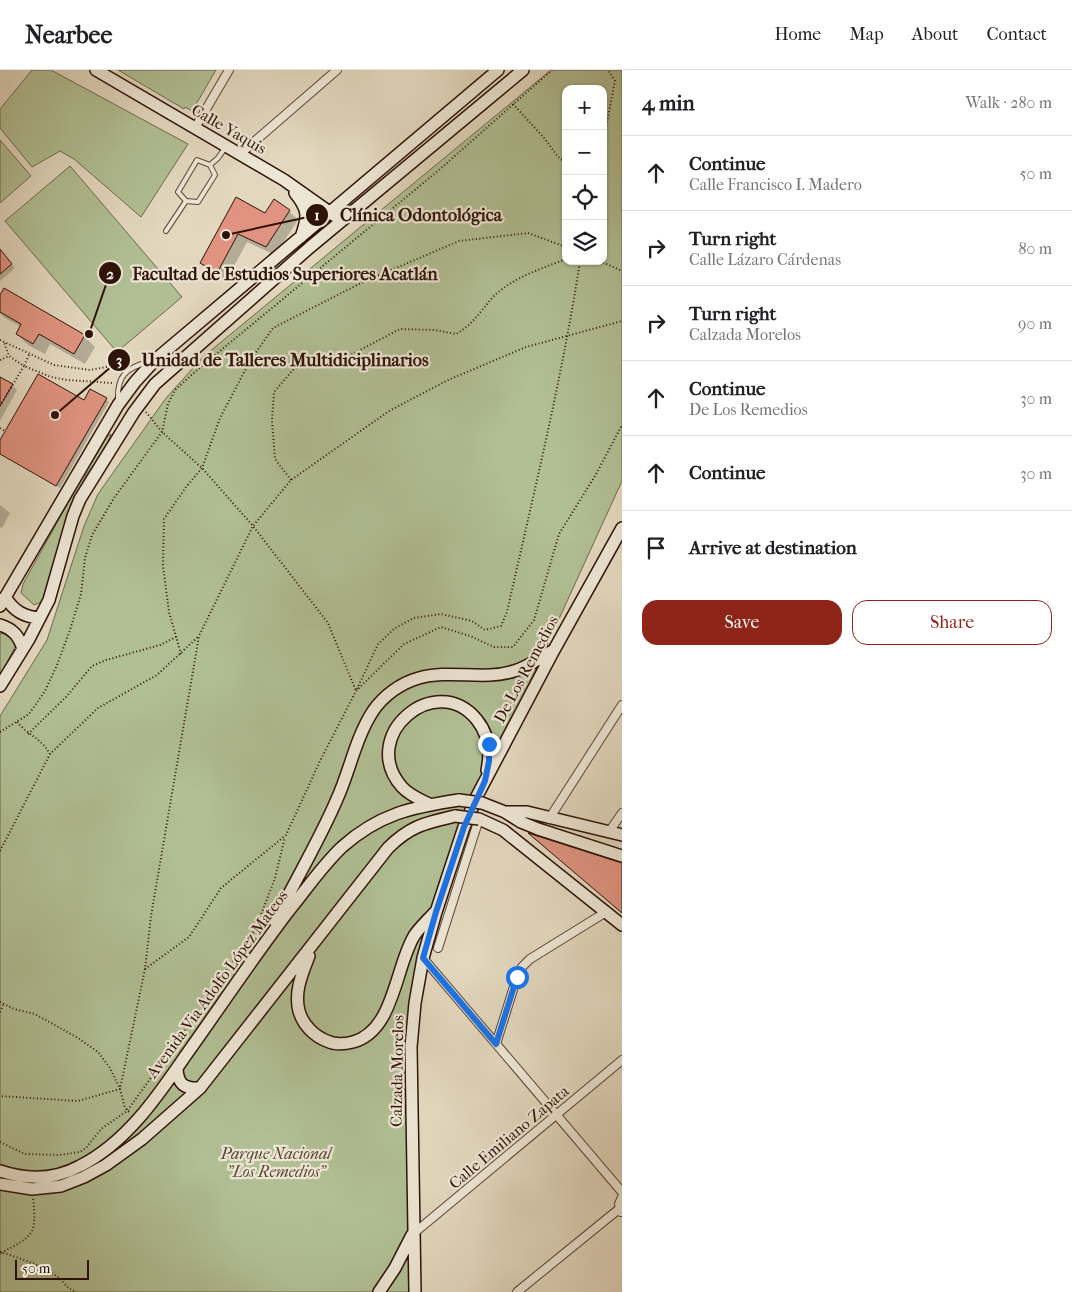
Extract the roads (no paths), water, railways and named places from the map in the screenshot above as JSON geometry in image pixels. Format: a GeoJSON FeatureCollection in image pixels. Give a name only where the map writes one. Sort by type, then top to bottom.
{"type":"FeatureCollection","features":[{"type":"Feature","properties":{"kind":"main road","name":"Calle Yaquis"},"geometry":{"type":"LineString","coordinates":[[96,70],[284,180],[342,221]]}},
{"type":"Feature","properties":{"kind":"main road"},"geometry":{"type":"LineString","coordinates":[[40,618],[29,618],[19,614],[11,606],[3,602],[118,405],[150,362],[330,213],[498,70]]}},
{"type":"Feature","properties":{"kind":"main road"},"geometry":{"type":"LineString","coordinates":[[0,686],[40,618],[56,578],[73,516],[80,500],[139,404],[155,384],[342,221],[523,70]]}},
{"type":"Feature","properties":{"kind":"main road"},"geometry":{"type":"LineString","coordinates":[[284,180],[306,208],[307,221],[300,238]]}},
{"type":"Feature","properties":{"kind":"main road","name":"De Los Remedios"},"geometry":{"type":"LineString","coordinates":[[464,827],[485,781],[554,650],[622,528]]}},
{"type":"Feature","properties":{"kind":"main road"},"geometry":{"type":"LineString","coordinates":[[0,625],[15,632],[23,649]]}},
{"type":"Feature","properties":{"kind":"main road"},"geometry":{"type":"LineString","coordinates":[[263,945],[337,800],[360,735],[373,711],[385,697],[400,686],[419,678],[438,675],[497,674],[514,671],[554,650]]}},
{"type":"Feature","properties":{"kind":"main road"},"geometry":{"type":"LineString","coordinates":[[431,804],[416,798],[402,788],[393,773],[388,757],[390,740],[397,724],[409,712],[424,704],[442,702],[458,706],[473,715],[484,728],[489,744],[489,761],[485,781]]}},
{"type":"Feature","properties":{"kind":"main road","name":"Avenida Via Adolfo López Mateos"},"geometry":{"type":"LineString","coordinates":[[0,1171],[16,1176],[36,1178],[61,1174],[80,1167],[98,1155],[141,1116],[177,1069],[263,945],[326,863],[363,831],[405,810],[459,800],[482,803],[505,812]]}},
{"type":"Feature","properties":{"kind":"main road"},"geometry":{"type":"LineString","coordinates":[[505,812],[527,812],[622,836]]}},
{"type":"Feature","properties":{"kind":"main road"},"geometry":{"type":"LineString","coordinates":[[505,812],[521,822],[538,829],[622,856]]}},
{"type":"Feature","properties":{"kind":"main road"},"geometry":{"type":"LineString","coordinates":[[0,1184],[32,1190],[61,1186],[84,1178],[142,1139],[200,1088],[388,848],[401,835],[417,826],[455,816],[479,819],[503,830],[622,926]]}},
{"type":"Feature","properties":{"kind":"main road","name":"Calzada Morelos"},"geometry":{"type":"LineString","coordinates":[[415,1292],[411,1047],[415,1003],[423,958],[464,827]]}},
{"type":"Feature","properties":{"kind":"main road"},"geometry":{"type":"LineString","coordinates":[[314,943],[300,979],[296,1001],[301,1020],[313,1033],[328,1042],[343,1044],[359,1040],[371,1033],[381,1020],[414,936],[436,912]]}},
{"type":"Feature","properties":{"kind":"main road"},"geometry":{"type":"LineString","coordinates":[[177,1069],[178,1077],[183,1085],[191,1089],[200,1088]]}},
{"type":"Feature","properties":{"kind":"main road"},"geometry":{"type":"LineString","coordinates":[[379,1292],[396,1268],[413,1234]]}},
{"type":"Feature","properties":{"kind":"street"},"geometry":{"type":"LineString","coordinates":[[195,128],[229,70]]}},
{"type":"Feature","properties":{"kind":"street"},"geometry":{"type":"LineString","coordinates":[[240,154],[337,70]]}},
{"type":"Feature","properties":{"kind":"street"},"geometry":{"type":"LineString","coordinates":[[549,819],[622,704]]}},
{"type":"Feature","properties":{"kind":"street"},"geometry":{"type":"LineString","coordinates":[[609,832],[622,813]]}},
{"type":"Feature","properties":{"kind":"street"},"geometry":{"type":"LineString","coordinates":[[438,948],[479,819]]}},
{"type":"Feature","properties":{"kind":"street"},"geometry":{"type":"LineString","coordinates":[[496,1044],[517,977],[522,967],[530,959],[606,912]]}},
{"type":"Feature","properties":{"kind":"street"},"geometry":{"type":"LineString","coordinates":[[423,958],[622,1192]]}},
{"type":"Feature","properties":{"kind":"street","name":"Calle Emiliano Zapata"},"geometry":{"type":"LineString","coordinates":[[413,1234],[622,1060]]}},
{"type":"Feature","properties":{"kind":"street"},"geometry":{"type":"LineString","coordinates":[[517,1292],[621,1212],[619,1204],[622,1197]]}},
{"type":"Feature","properties":{"kind":"lane"},"geometry":{"type":"LineString","coordinates":[[210,165],[218,158],[226,146]]}},
{"type":"Feature","properties":{"kind":"lane"},"geometry":{"type":"LineString","coordinates":[[197,160],[210,165],[215,175],[198,202],[186,201],[178,192],[197,160]]}},
{"type":"Feature","properties":{"kind":"lane"},"geometry":{"type":"LineString","coordinates":[[166,231],[186,201]]}},
{"type":"Feature","properties":{"kind":"lane"},"geometry":{"type":"LineString","coordinates":[[118,405],[118,386],[126,372],[150,362]]}},
{"type":"Feature","properties":{"kind":"place","name":"Clínica Odontológica"},"geometry":{"type":"Point","coordinates":[226,235]}},
{"type":"Feature","properties":{"kind":"place","name":"Facultad de Estudios Superiores Acatlán"},"geometry":{"type":"Point","coordinates":[89,334]}},
{"type":"Feature","properties":{"kind":"place","name":"Unidad de Talleres Multidiciplinarios"},"geometry":{"type":"Point","coordinates":[55,415]}},
{"type":"Feature","properties":{"kind":"park label","name":"Parque Nacional \"Los Remedios\""},"geometry":{"type":"Point","coordinates":[276,1162]}}]}
